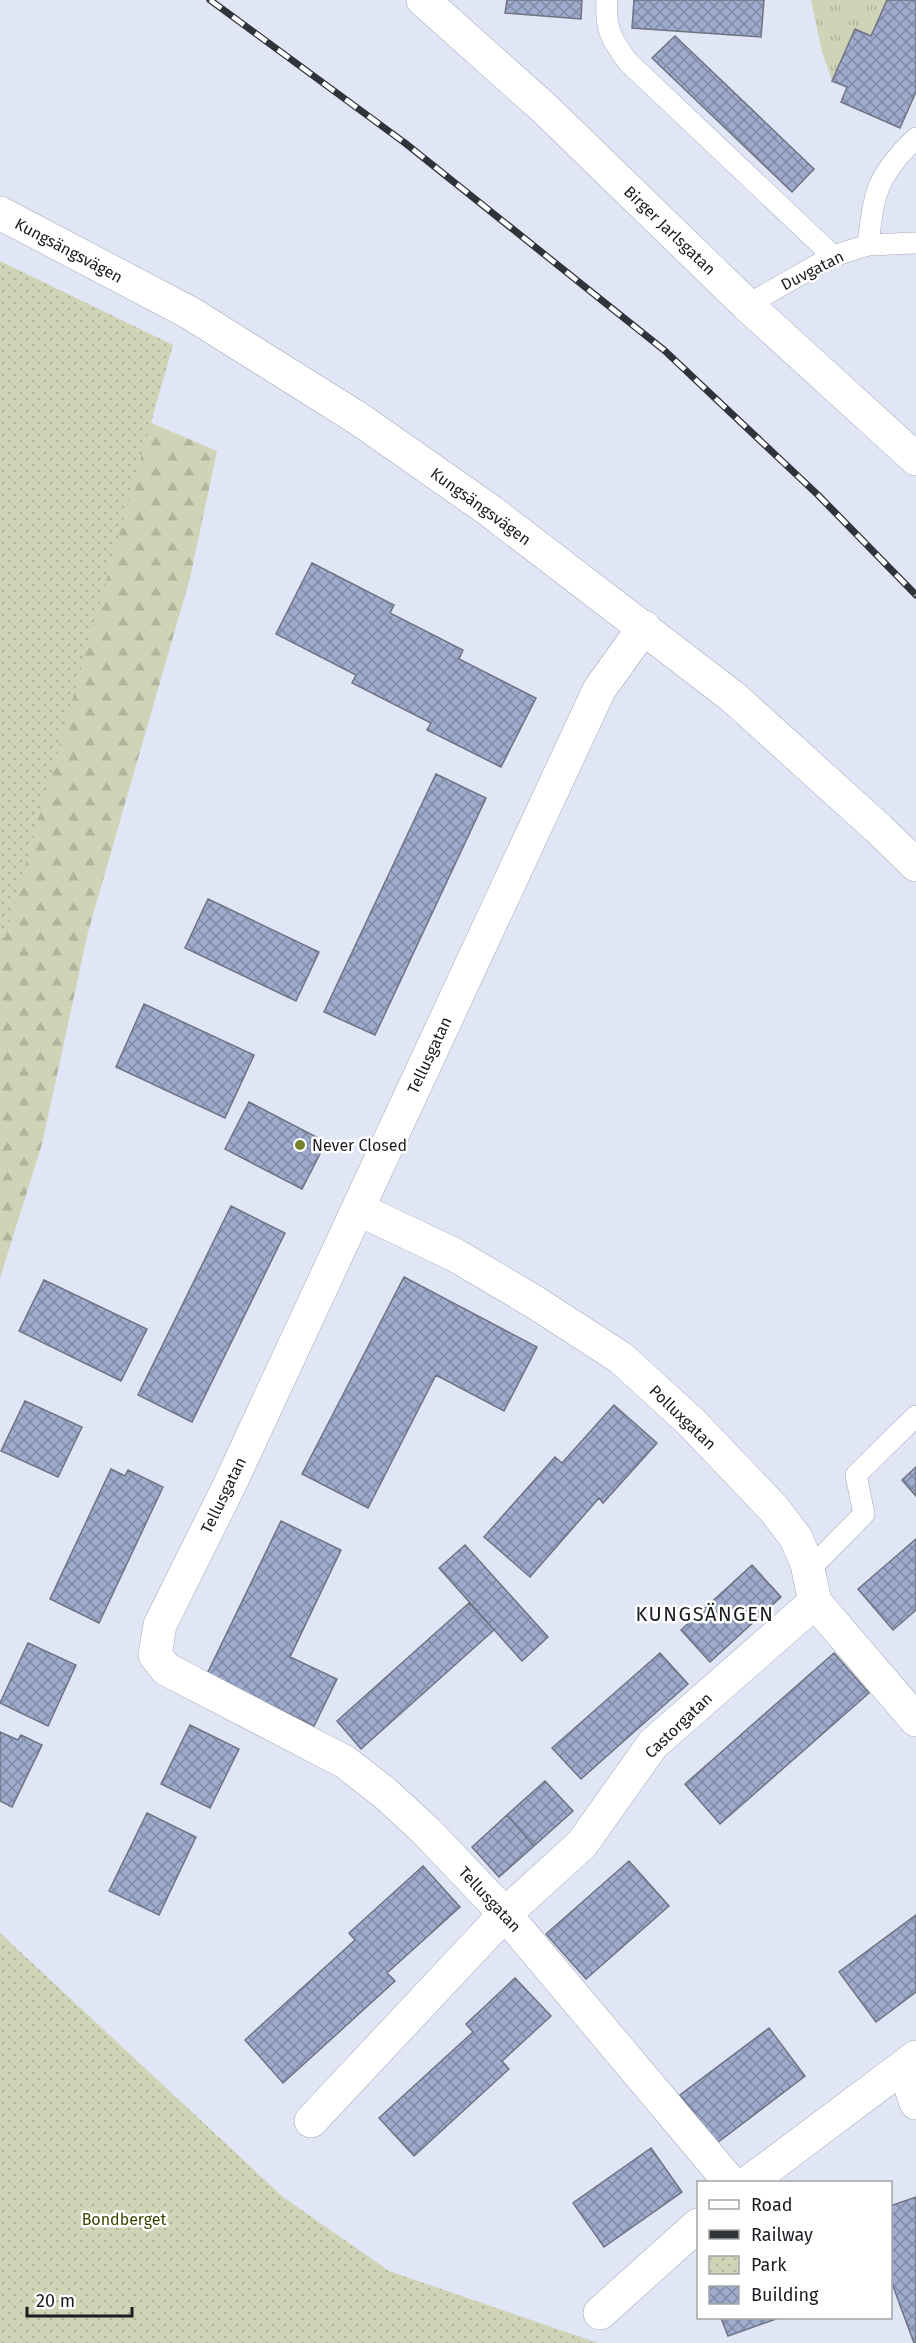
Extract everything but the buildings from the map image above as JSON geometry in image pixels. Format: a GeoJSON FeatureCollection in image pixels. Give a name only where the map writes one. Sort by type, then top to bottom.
{"type":"FeatureCollection","features":[{"type":"Feature","properties":{"kind":"street","name":"Birger Jarlsgatan"},"geometry":{"type":"LineString","coordinates":[[423,0],[543,107],[747,305],[916,459]]}},
{"type":"Feature","properties":{"kind":"street","name":"Kungsängsvägen"},"geometry":{"type":"LineString","coordinates":[[0,213],[190,314],[359,419],[489,510],[733,697],[916,865]]}},
{"type":"Feature","properties":{"kind":"street","name":"Tellusgatan"},"geometry":{"type":"LineString","coordinates":[[644,627],[599,690],[229,1485],[160,1625],[155,1655],[166,1669],[328,1752],[386,1794],[426,1831],[505,1914],[729,2181]]}},
{"type":"Feature","properties":{"kind":"street","name":"Polluxgatan"},"geometry":{"type":"LineString","coordinates":[[358,1209],[455,1256],[533,1300],[621,1358],[691,1422],[774,1509],[796,1538],[811,1586],[916,1720]]}},
{"type":"Feature","properties":{"kind":"street","name":"Castorgatan"},"geometry":{"type":"LineString","coordinates":[[311,2121],[505,1914],[582,1844],[653,1744],[811,1586]]}},
{"type":"Feature","properties":{"kind":"street"},"geometry":{"type":"LineString","coordinates":[[750,2181],[910,2062],[916,2103]]}},
{"type":"Feature","properties":{"kind":"street"},"geometry":{"type":"LineString","coordinates":[[600,2313],[697,2227]]}},
{"type":"Feature","properties":{"kind":"lane"},"geometry":{"type":"LineString","coordinates":[[607,0],[606,21],[612,41],[628,62],[833,256]]}},
{"type":"Feature","properties":{"kind":"lane"},"geometry":{"type":"LineString","coordinates":[[868,245],[874,199],[885,174],[916,138]]}},
{"type":"Feature","properties":{"kind":"lane","name":"Duvgatan"},"geometry":{"type":"LineString","coordinates":[[747,305],[833,256],[868,245],[916,243]]}},
{"type":"Feature","properties":{"kind":"lane"},"geometry":{"type":"LineString","coordinates":[[811,1586],[864,1514],[856,1475],[916,1416]]}},
{"type":"Feature","properties":{"kind":"green space"},"geometry":{"type":"Polygon","coordinates":[[[811,0],[887,0],[871,36],[855,29],[832,81],[822,52],[811,0]]]}},
{"type":"Feature","properties":{"kind":"green space"},"geometry":{"type":"Polygon","coordinates":[[[0,261],[173,345],[0,955],[0,261]]]}},
{"type":"Feature","properties":{"kind":"green space"},"geometry":{"type":"Polygon","coordinates":[[[0,364],[25,369],[217,451],[190,578],[88,932],[42,1144],[0,1278],[0,364]]]}},
{"type":"Feature","properties":{"kind":"green space","name":"Bondberget"},"geometry":{"type":"Polygon","coordinates":[[[0,1933],[283,2197],[389,2271],[598,2343],[0,2343],[0,1933]]]}},
{"type":"Feature","properties":{"kind":"railway"},"geometry":{"type":"LineString","coordinates":[[210,0],[405,143],[664,350],[818,495],[916,595]]}},
{"type":"Feature","properties":{"kind":"place","name":"Never Closed"},"geometry":{"type":"Point","coordinates":[300,1145]}},
{"type":"Feature","properties":{"kind":"district","name":"KUNGSÄNGEN"},"geometry":{"type":"Point","coordinates":[705,1614]}}]}
